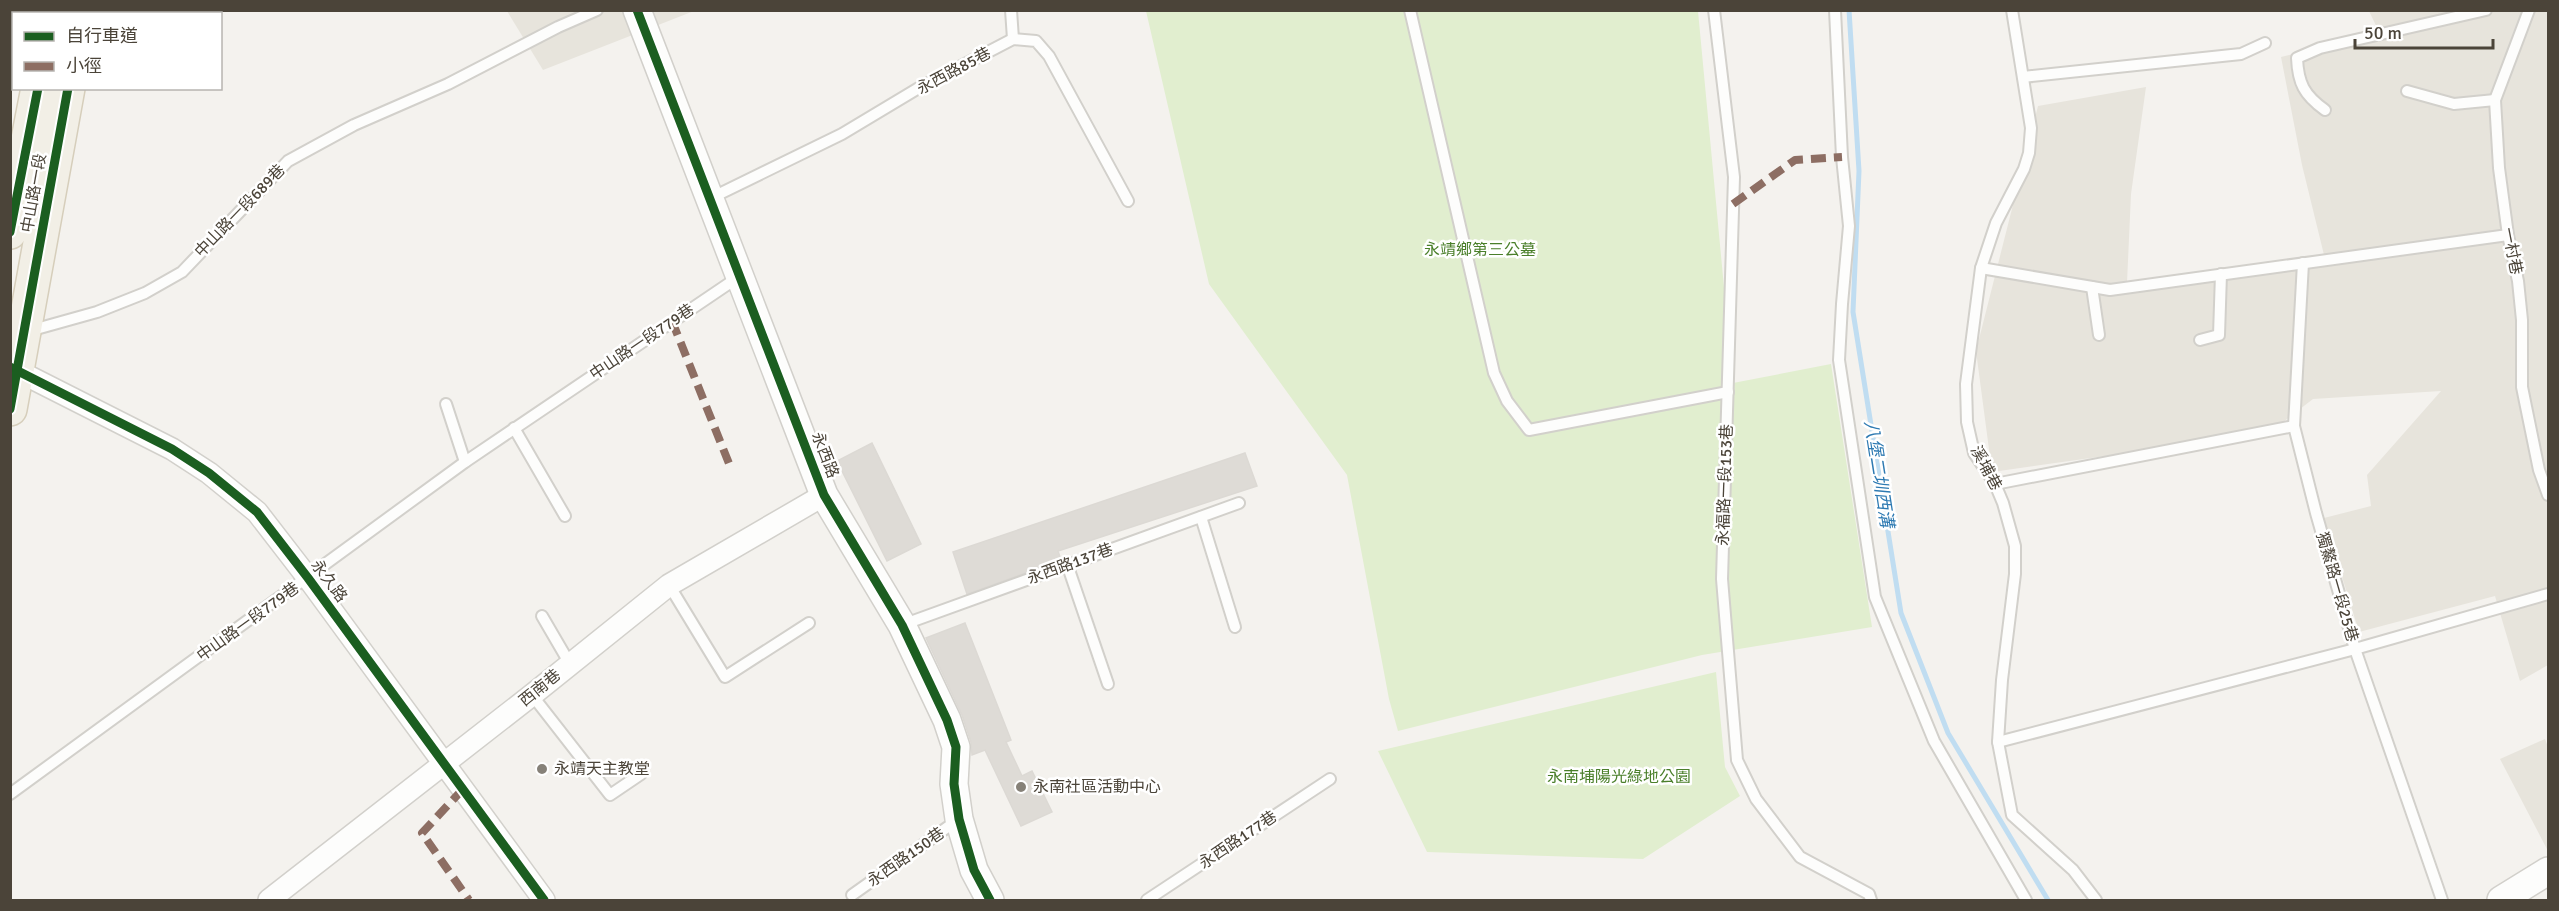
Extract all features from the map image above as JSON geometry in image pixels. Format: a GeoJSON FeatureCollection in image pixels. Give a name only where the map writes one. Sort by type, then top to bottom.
{"type":"FeatureCollection","features":[{"type":"Feature","properties":{"kind":"main road","name":"中山路一段"},"geometry":{"type":"LineString","coordinates":[[10,232],[38,90]]}},
{"type":"Feature","properties":{"kind":"main road","name":"中山路一段"},"geometry":{"type":"LineString","coordinates":[[10,409],[16,352],[68,90]]}},
{"type":"Feature","properties":{"kind":"street","name":"永西路"},"geometry":{"type":"LineString","coordinates":[[637,10],[824,495],[902,625],[947,720],[956,747],[954,784],[959,819],[974,870],[990,900]]}},
{"type":"Feature","properties":{"kind":"street","name":"永久路"},"geometry":{"type":"LineString","coordinates":[[16,352],[210,473],[257,512],[544,900]]}},
{"type":"Feature","properties":{"kind":"street","name":"西南巷"},"geometry":{"type":"LineString","coordinates":[[269,900],[669,585],[824,495]]}},
{"type":"Feature","properties":{"kind":"street"},"geometry":{"type":"LineString","coordinates":[[2508,899],[2548,871]]}},
{"type":"Feature","properties":{"kind":"lane","name":"中山路一段689巷"},"geometry":{"type":"LineString","coordinates":[[16,352],[97,312],[145,293],[182,272],[288,161],[354,125],[448,84],[558,27],[597,10]]}},
{"type":"Feature","properties":{"kind":"lane"},"geometry":{"type":"LineString","coordinates":[[1011,10],[1013,39],[1036,41],[1049,56],[1128,201]]}},
{"type":"Feature","properties":{"kind":"lane"},"geometry":{"type":"LineString","coordinates":[[1410,10],[1494,373],[1507,401],[1529,430],[1728,392]]}},
{"type":"Feature","properties":{"kind":"lane","name":"永福路一段153巷"},"geometry":{"type":"LineString","coordinates":[[1714,10],[1734,177],[1722,579],[1737,760],[1756,799],[1800,857],[1869,894],[1871,900]]}},
{"type":"Feature","properties":{"kind":"lane"},"geometry":{"type":"LineString","coordinates":[[1836,10],[1842,157],[1849,226],[1839,360],[1875,597],[1934,741],[2026,900]]}},
{"type":"Feature","properties":{"kind":"lane","name":"溪埔巷"},"geometry":{"type":"LineString","coordinates":[[2012,10],[2031,128],[2030,153],[2024,170],[1996,223],[1981,268],[1966,384],[1967,422],[1974,453],[1995,484],[2015,546],[2015,574],[2002,680],[1998,742],[2012,815],[2073,870],[2096,900]]}},
{"type":"Feature","properties":{"kind":"lane"},"geometry":{"type":"LineString","coordinates":[[2325,110],[2310,99],[2298,77],[2297,58],[2320,48],[2486,10]]}},
{"type":"Feature","properties":{"kind":"lane","name":"一村巷"},"geometry":{"type":"LineString","coordinates":[[2529,10],[2495,100],[2499,168],[2521,310],[2522,387],[2539,470],[2548,495]]}},
{"type":"Feature","properties":{"kind":"lane","name":"永西路85巷"},"geometry":{"type":"LineString","coordinates":[[711,198],[842,134],[917,89],[1013,39]]}},
{"type":"Feature","properties":{"kind":"lane"},"geometry":{"type":"LineString","coordinates":[[2023,77],[2241,54],[2265,43]]}},
{"type":"Feature","properties":{"kind":"lane"},"geometry":{"type":"LineString","coordinates":[[2407,91],[2454,104],[2495,100]]}},
{"type":"Feature","properties":{"kind":"lane"},"geometry":{"type":"LineString","coordinates":[[1981,268],[2110,290],[2508,234]]}},
{"type":"Feature","properties":{"kind":"lane","name":"獨鰲路一段25巷"},"geometry":{"type":"LineString","coordinates":[[2303,263],[2294,426],[2355,649],[2442,900]]}},
{"type":"Feature","properties":{"kind":"lane"},"geometry":{"type":"LineString","coordinates":[[2200,340],[2219,335],[2221,274]]}},
{"type":"Feature","properties":{"kind":"lane","name":"中山路一段779巷"},"geometry":{"type":"LineString","coordinates":[[10,794],[465,462],[740,276]]}},
{"type":"Feature","properties":{"kind":"lane"},"geometry":{"type":"LineString","coordinates":[[2092,287],[2099,335]]}},
{"type":"Feature","properties":{"kind":"lane"},"geometry":{"type":"LineString","coordinates":[[446,404],[465,462]]}},
{"type":"Feature","properties":{"kind":"lane"},"geometry":{"type":"LineString","coordinates":[[1995,484],[2294,426]]}},
{"type":"Feature","properties":{"kind":"lane"},"geometry":{"type":"LineString","coordinates":[[514,428],[565,516]]}},
{"type":"Feature","properties":{"kind":"lane","name":"永西路137巷"},"geometry":{"type":"LineString","coordinates":[[902,625],[1239,503]]}},
{"type":"Feature","properties":{"kind":"lane"},"geometry":{"type":"LineString","coordinates":[[1201,517],[1234,627]]}},
{"type":"Feature","properties":{"kind":"lane"},"geometry":{"type":"LineString","coordinates":[[1067,564],[1108,684]]}},
{"type":"Feature","properties":{"kind":"lane"},"geometry":{"type":"LineString","coordinates":[[669,585],[725,677],[809,623]]}},
{"type":"Feature","properties":{"kind":"lane"},"geometry":{"type":"LineString","coordinates":[[1998,742],[2355,649],[2548,594]]}},
{"type":"Feature","properties":{"kind":"lane"},"geometry":{"type":"LineString","coordinates":[[542,616],[570,664]]}},
{"type":"Feature","properties":{"kind":"lane"},"geometry":{"type":"LineString","coordinates":[[532,695],[610,795],[641,774]]}},
{"type":"Feature","properties":{"kind":"lane","name":"永西路177巷"},"geometry":{"type":"LineString","coordinates":[[1147,900],[1330,779]]}},
{"type":"Feature","properties":{"kind":"lane","name":"永西路150巷"},"geometry":{"type":"LineString","coordinates":[[852,895],[959,819]]}},
{"type":"Feature","properties":{"kind":"shaded area"},"geometry":{"type":"Polygon","coordinates":[[[507,11],[694,11],[543,70],[507,11]]]}},
{"type":"Feature","properties":{"kind":"shaded area"},"geometry":{"type":"Polygon","coordinates":[[[2369,11],[2548,11],[2548,665],[2520,681],[2495,596],[2359,632],[2324,518],[2371,506],[2367,475],[2441,391],[2313,399],[2269,433],[1992,472],[1976,351],[2038,106],[2146,87],[2131,194],[2127,283],[2325,259],[2302,165],[2281,57],[2380,34],[2369,11]]]}},
{"type":"Feature","properties":{"kind":"shaded area"},"geometry":{"type":"Polygon","coordinates":[[[2545,739],[2548,747],[2548,851],[2500,759],[2545,739]]]}},
{"type":"Feature","properties":{"kind":"green space","name":"永靖鄉第三公墓"},"geometry":{"type":"Polygon","coordinates":[[[1146,11],[1698,11],[1733,383],[1831,364],[1872,627],[1702,655],[1398,731],[1389,699],[1347,475],[1209,284],[1146,11]]]}},
{"type":"Feature","properties":{"kind":"green space","name":"永南埔陽光綠地公園"},"geometry":{"type":"Polygon","coordinates":[[[1716,672],[1725,767],[1740,796],[1643,859],[1427,852],[1378,751],[1716,672]]]}},
{"type":"Feature","properties":{"kind":"building"},"geometry":{"type":"Polygon","coordinates":[[[872,443],[921,544],[887,561],[837,461],[872,443]]]}},
{"type":"Feature","properties":{"kind":"building"},"geometry":{"type":"Polygon","coordinates":[[[1245,453],[1257,486],[1058,551],[1061,560],[967,594],[953,552],[1245,453]]]}},
{"type":"Feature","properties":{"kind":"building"},"geometry":{"type":"Polygon","coordinates":[[[965,623],[1011,740],[1006,742],[1022,776],[1032,771],[1052,812],[1021,826],[985,750],[972,755],[971,742],[962,715],[926,638],[965,623]]]}},
{"type":"Feature","properties":{"kind":"waterway","name":"八堡二圳西溝"},"geometry":{"type":"LineString","coordinates":[[1849,10],[1859,171],[1853,312],[1901,613],[1948,733],[2048,900]]}},
{"type":"Feature","properties":{"kind":"marked path"},"geometry":{"type":"LineString","coordinates":[[1733,204],[1795,160],[1842,157]]}},
{"type":"Feature","properties":{"kind":"marked path"},"geometry":{"type":"LineString","coordinates":[[672,321],[730,466]]}},
{"type":"Feature","properties":{"kind":"marked path"},"geometry":{"type":"LineString","coordinates":[[463,789],[422,833],[469,900]]}},
{"type":"Feature","properties":{"kind":"cycle path"},"geometry":{"type":"LineString","coordinates":[[637,10],[824,495],[902,625],[947,720],[956,747],[954,784],[959,819],[974,870],[990,900]]}},
{"type":"Feature","properties":{"kind":"cycle path"},"geometry":{"type":"LineString","coordinates":[[10,232],[38,90]]}},
{"type":"Feature","properties":{"kind":"cycle path"},"geometry":{"type":"LineString","coordinates":[[10,409],[68,90]]}},
{"type":"Feature","properties":{"kind":"cycle path"},"geometry":{"type":"LineString","coordinates":[[10,367],[172,449],[209,473],[257,512],[544,900]]}},
{"type":"Feature","properties":{"kind":"place","name":"永靖天主教堂"},"geometry":{"type":"Point","coordinates":[542,769]}},
{"type":"Feature","properties":{"kind":"place","name":"永南社區活動中心"},"geometry":{"type":"Point","coordinates":[1021,787]}}]}
